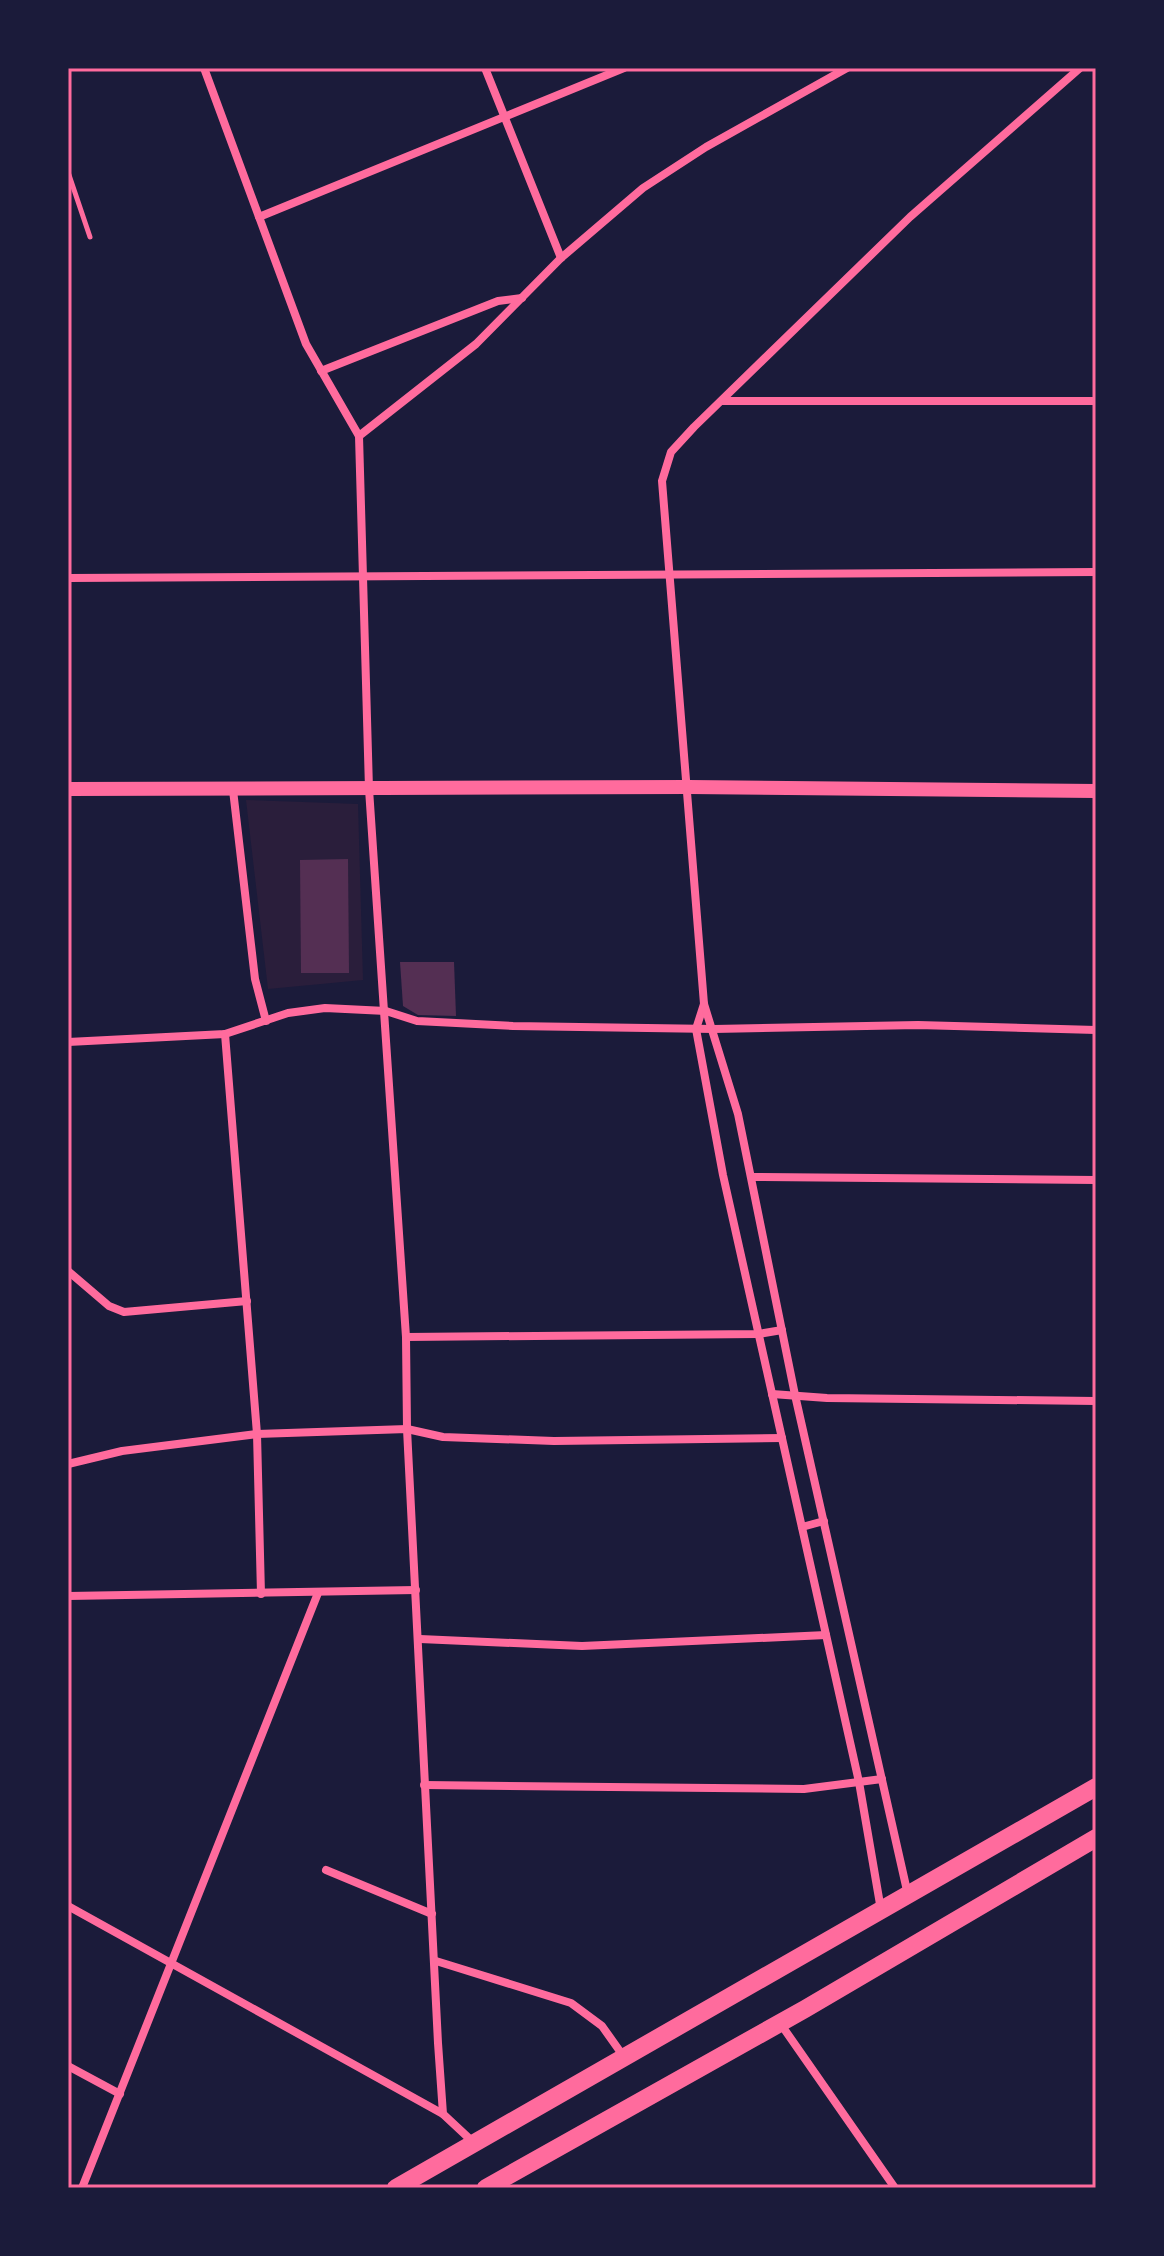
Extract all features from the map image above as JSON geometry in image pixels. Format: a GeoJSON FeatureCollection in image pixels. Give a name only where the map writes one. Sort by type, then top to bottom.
{"type":"FeatureCollection","features":[{"type":"Feature","properties":{"kind":"highway"},"geometry":{"type":"LineString","coordinates":[[396,2188],[1096,1787]]}},
{"type":"Feature","properties":{"kind":"highway"},"geometry":{"type":"LineString","coordinates":[[486,2188],[1096,1838]]}},
{"type":"Feature","properties":{"kind":"main road"},"geometry":{"type":"LineString","coordinates":[[1080,788],[1096,784]]}},
{"type":"Feature","properties":{"kind":"main road"},"geometry":{"type":"LineString","coordinates":[[68,789],[689,787],[1080,788],[1096,791]]}},
{"type":"Feature","properties":{"kind":"street"},"geometry":{"type":"LineString","coordinates":[[204,68],[306,344],[359,436],[369,789],[406,1337],[407,1429],[443,2114]]}},
{"type":"Feature","properties":{"kind":"street"},"geometry":{"type":"LineString","coordinates":[[485,68],[502,117],[561,258]]}},
{"type":"Feature","properties":{"kind":"street"},"geometry":{"type":"LineString","coordinates":[[259,217],[624,68]]}},
{"type":"Feature","properties":{"kind":"street"},"geometry":{"type":"LineString","coordinates":[[359,436],[476,344],[561,258],[643,188],[706,147],[847,68]]}},
{"type":"Feature","properties":{"kind":"street"},"geometry":{"type":"LineString","coordinates":[[908,1896],[795,1395],[752,1177],[714,1029],[704,1004],[689,787],[663,505],[664,468],[671,452],[910,217],[1080,68]]}},
{"type":"Feature","properties":{"kind":"street"},"geometry":{"type":"LineString","coordinates":[[321,371],[498,301],[524,298]]}},
{"type":"Feature","properties":{"kind":"street"},"geometry":{"type":"LineString","coordinates":[[722,401],[1096,401]]}},
{"type":"Feature","properties":{"kind":"street"},"geometry":{"type":"LineString","coordinates":[[68,578],[1096,572]]}},
{"type":"Feature","properties":{"kind":"street"},"geometry":{"type":"LineString","coordinates":[[233,790],[255,979],[266,1021]]}},
{"type":"Feature","properties":{"kind":"street"},"geometry":{"type":"LineString","coordinates":[[704,1004],[696,1029],[758,1334],[859,1782],[881,1910]]}},
{"type":"Feature","properties":{"kind":"street"},"geometry":{"type":"LineString","coordinates":[[68,1043],[225,1034],[288,1013],[325,1008],[386,1011],[417,1021],[485,1025],[714,1029],[918,1025],[1096,1030]]}},
{"type":"Feature","properties":{"kind":"street"},"geometry":{"type":"LineString","coordinates":[[225,1034],[232,1154],[257,1434],[261,1594]]}},
{"type":"Feature","properties":{"kind":"street"},"geometry":{"type":"LineString","coordinates":[[752,1177],[1096,1180]]}},
{"type":"Feature","properties":{"kind":"street"},"geometry":{"type":"LineString","coordinates":[[68,1271],[109,1306],[124,1312],[247,1301]]}},
{"type":"Feature","properties":{"kind":"street"},"geometry":{"type":"LineString","coordinates":[[406,1337],[758,1334],[782,1330]]}},
{"type":"Feature","properties":{"kind":"street"},"geometry":{"type":"LineString","coordinates":[[772,1394],[1096,1401]]}},
{"type":"Feature","properties":{"kind":"street"},"geometry":{"type":"LineString","coordinates":[[68,1464],[122,1451],[257,1434],[407,1429],[443,1437],[554,1441],[782,1438]]}},
{"type":"Feature","properties":{"kind":"street"},"geometry":{"type":"LineString","coordinates":[[802,1527],[824,1521]]}},
{"type":"Feature","properties":{"kind":"street"},"geometry":{"type":"LineString","coordinates":[[68,1596],[416,1590]]}},
{"type":"Feature","properties":{"kind":"street"},"geometry":{"type":"LineString","coordinates":[[82,2188],[318,1593]]}},
{"type":"Feature","properties":{"kind":"street"},"geometry":{"type":"LineString","coordinates":[[420,1639],[582,1646],[826,1635]]}},
{"type":"Feature","properties":{"kind":"street"},"geometry":{"type":"LineString","coordinates":[[424,1785],[804,1789],[882,1779]]}},
{"type":"Feature","properties":{"kind":"street"},"geometry":{"type":"LineString","coordinates":[[326,1870],[432,1914]]}},
{"type":"Feature","properties":{"kind":"street"},"geometry":{"type":"LineString","coordinates":[[68,1906],[443,2114],[473,2142]]}},
{"type":"Feature","properties":{"kind":"street"},"geometry":{"type":"LineString","coordinates":[[436,1961],[571,2003],[602,2026],[624,2057]]}},
{"type":"Feature","properties":{"kind":"street"},"geometry":{"type":"LineString","coordinates":[[779,2022],[895,2188]]}},
{"type":"Feature","properties":{"kind":"street"},"geometry":{"type":"LineString","coordinates":[[68,2066],[120,2094]]}},
{"type":"Feature","properties":{"kind":"lane"},"geometry":{"type":"LineString","coordinates":[[68,172],[90,237]]}},
{"type":"Feature","properties":{"kind":"shaded area"},"geometry":{"type":"Polygon","coordinates":[[[246,800],[358,804],[363,980],[268,989],[246,800]]]}},
{"type":"Feature","properties":{"kind":"building"},"geometry":{"type":"Polygon","coordinates":[[[348,859],[349,973],[301,973],[300,860],[348,859]]]}},
{"type":"Feature","properties":{"kind":"building"},"geometry":{"type":"Polygon","coordinates":[[[400,962],[454,962],[456,1016],[418,1015],[403,1006],[400,962]]]}}]}
